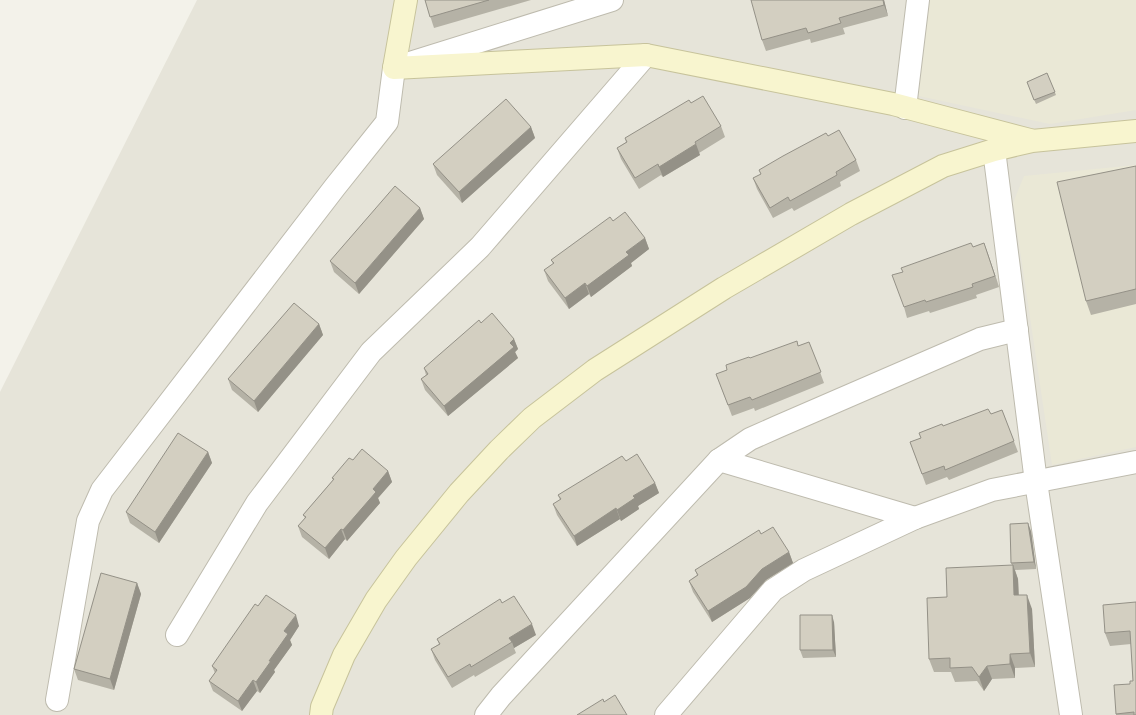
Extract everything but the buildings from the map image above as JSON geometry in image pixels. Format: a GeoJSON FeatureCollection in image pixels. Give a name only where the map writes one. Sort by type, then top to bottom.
{"type":"FeatureCollection","features":[{"type":"Feature","properties":{"kind":"street"},"geometry":{"type":"LineString","coordinates":[[57,700],[88,521],[102,490],[335,187],[387,122],[394,68],[406,0]]}},
{"type":"Feature","properties":{"kind":"street"},"geometry":{"type":"LineString","coordinates":[[394,68],[612,0]]}},
{"type":"Feature","properties":{"kind":"street"},"geometry":{"type":"LineString","coordinates":[[905,108],[918,0]]}},
{"type":"Feature","properties":{"kind":"street"},"geometry":{"type":"LineString","coordinates":[[394,68],[646,54],[905,108],[1032,141]]}},
{"type":"Feature","properties":{"kind":"street"},"geometry":{"type":"LineString","coordinates":[[177,635],[257,503],[370,352],[480,247],[646,54]]}},
{"type":"Feature","properties":{"kind":"street"},"geometry":{"type":"LineString","coordinates":[[321,715],[322,707],[344,655],[380,594],[406,558],[459,493],[499,450],[532,418],[595,370],[724,288],[851,214],[943,166],[994,150],[1032,141],[1136,131]]}},
{"type":"Feature","properties":{"kind":"street"},"geometry":{"type":"LineString","coordinates":[[994,150],[1036,482],[1071,715]]}},
{"type":"Feature","properties":{"kind":"street"},"geometry":{"type":"LineString","coordinates":[[486,715],[511,685],[719,460],[750,439],[770,430],[980,339],[1016,330]]}},
{"type":"Feature","properties":{"kind":"street"},"geometry":{"type":"LineString","coordinates":[[719,460],[915,518]]}},
{"type":"Feature","properties":{"kind":"street"},"geometry":{"type":"LineString","coordinates":[[666,715],[773,590],[804,570],[915,518],[992,490],[1136,462]]}},
{"type":"Feature","properties":{"kind":"shaded area"},"geometry":{"type":"Polygon","coordinates":[[[197,0],[1136,0],[1136,715],[0,715],[0,392],[197,0]]]}},
{"type":"Feature","properties":{"kind":"shaded area"},"geometry":{"type":"Polygon","coordinates":[[[929,0],[1136,0],[1136,110],[1050,124],[914,95],[929,0]]]}},
{"type":"Feature","properties":{"kind":"shaded area"},"geometry":{"type":"Polygon","coordinates":[[[1136,165],[1136,447],[1052,465],[1013,203],[1024,176],[1136,165]]]}}]}
